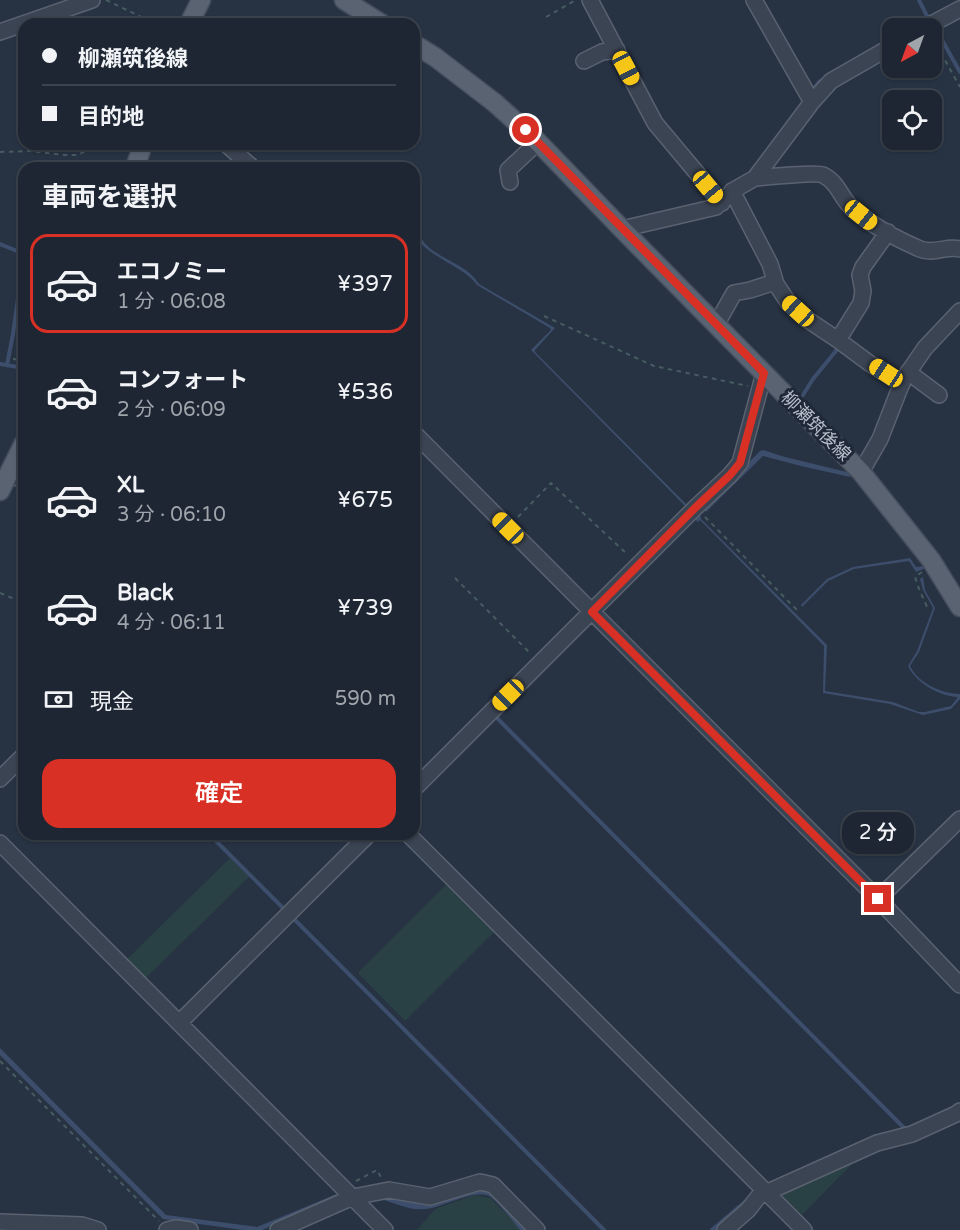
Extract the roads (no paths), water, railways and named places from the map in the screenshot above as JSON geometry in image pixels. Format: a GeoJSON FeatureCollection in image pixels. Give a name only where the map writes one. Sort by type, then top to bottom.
{"type":"FeatureCollection","features":[{"type":"Feature","properties":{"kind":"main road"},"geometry":{"type":"LineString","coordinates":[[192,18],[201,0]]}},
{"type":"Feature","properties":{"kind":"main road"},"geometry":{"type":"LineString","coordinates":[[344,0],[372,18]]}},
{"type":"Feature","properties":{"kind":"main road","name":"柳瀬筑後線"},"geometry":{"type":"LineString","coordinates":[[420,48],[495,103],[538,142],[716,325],[762,381],[861,472],[934,566],[960,607]]}},
{"type":"Feature","properties":{"kind":"main road"},"geometry":{"type":"LineString","coordinates":[[7,482],[18,457]]}},
{"type":"Feature","properties":{"kind":"street"},"geometry":{"type":"LineString","coordinates":[[40,18],[92,0]]}},
{"type":"Feature","properties":{"kind":"street"},"geometry":{"type":"LineString","coordinates":[[590,0],[655,123],[727,197],[770,264],[775,282],[788,302],[808,320],[870,363],[939,395]]}},
{"type":"Feature","properties":{"kind":"street"},"geometry":{"type":"LineString","coordinates":[[754,0],[812,102]]}},
{"type":"Feature","properties":{"kind":"street"},"geometry":{"type":"LineString","coordinates":[[942,18],[960,9]]}},
{"type":"Feature","properties":{"kind":"street"},"geometry":{"type":"LineString","coordinates":[[0,32],[18,26]]}},
{"type":"Feature","properties":{"kind":"street"},"geometry":{"type":"LineString","coordinates":[[584,61],[602,52],[617,50]]}},
{"type":"Feature","properties":{"kind":"street"},"geometry":{"type":"LineString","coordinates":[[622,229],[716,207],[755,178],[812,102],[831,81],[882,52]]}},
{"type":"Feature","properties":{"kind":"street"},"geometry":{"type":"LineString","coordinates":[[510,182],[508,170],[538,142]]}},
{"type":"Feature","properties":{"kind":"street"},"geometry":{"type":"LineString","coordinates":[[233,150],[247,162]]}},
{"type":"Feature","properties":{"kind":"street"},"geometry":{"type":"LineString","coordinates":[[755,178],[821,174],[836,184],[850,207],[872,224],[922,250],[934,252],[954,247],[960,249]]}},
{"type":"Feature","properties":{"kind":"street"},"geometry":{"type":"LineString","coordinates":[[838,340],[861,303],[863,291],[860,275],[863,267],[888,232]]}},
{"type":"Feature","properties":{"kind":"street"},"geometry":{"type":"LineString","coordinates":[[716,325],[734,293],[775,282]]}},
{"type":"Feature","properties":{"kind":"street"},"geometry":{"type":"LineString","coordinates":[[861,472],[880,439],[905,378],[925,348],[960,311]]}},
{"type":"Feature","properties":{"kind":"street"},"geometry":{"type":"LineString","coordinates":[[420,783],[730,475],[740,463],[762,381]]}},
{"type":"Feature","properties":{"kind":"street"},"geometry":{"type":"LineString","coordinates":[[420,439],[878,899],[960,985]]}},
{"type":"Feature","properties":{"kind":"street"},"geometry":{"type":"LineString","coordinates":[[0,779],[18,761]]}},
{"type":"Feature","properties":{"kind":"street"},"geometry":{"type":"LineString","coordinates":[[878,899],[960,819]]}},
{"type":"Feature","properties":{"kind":"street"},"geometry":{"type":"LineString","coordinates":[[179,1023],[363,840]]}},
{"type":"Feature","properties":{"kind":"street"},"geometry":{"type":"LineString","coordinates":[[414,840],[804,1230]]}},
{"type":"Feature","properties":{"kind":"street"},"geometry":{"type":"LineString","coordinates":[[0,843],[385,1230]]}},
{"type":"Feature","properties":{"kind":"street"},"geometry":{"type":"LineString","coordinates":[[725,1230],[748,1210],[759,1196],[877,1143],[912,1134],[960,1111]]}},
{"type":"Feature","properties":{"kind":"street"},"geometry":{"type":"LineString","coordinates":[[278,1230],[348,1192],[388,1190],[430,1197],[480,1182],[493,1185],[537,1230]]}},
{"type":"Feature","properties":{"kind":"street"},"geometry":{"type":"LineString","coordinates":[[0,1222],[82,1225],[98,1230]]}},
{"type":"Feature","properties":{"kind":"street"},"geometry":{"type":"LineString","coordinates":[[167,1230],[176,1228],[190,1230]]}},
{"type":"Feature","properties":{"kind":"water"},"geometry":{"type":"Polygon","coordinates":[[[420,236],[429,248],[470,273],[479,284],[555,328],[535,352],[689,507],[637,558],[635,556],[685,506],[531,350],[551,330],[550,328],[477,285],[462,271],[422,244],[420,236]]]}},
{"type":"Feature","properties":{"kind":"water"},"geometry":{"type":"Polygon","coordinates":[[[763,450],[851,473],[850,477],[763,456],[706,512],[703,509],[763,450]]]}},
{"type":"Feature","properties":{"kind":"water"},"geometry":{"type":"Polygon","coordinates":[[[699,515],[827,645],[825,691],[893,702],[919,712],[951,706],[958,697],[929,688],[917,678],[908,666],[917,651],[933,608],[923,590],[920,579],[923,577],[925,590],[935,608],[919,652],[910,666],[919,678],[931,686],[938,690],[960,694],[960,699],[951,709],[923,715],[890,704],[823,693],[824,646],[700,520],[698,522],[695,519],[699,515]]]}},
{"type":"Feature","properties":{"kind":"water"},"geometry":{"type":"Polygon","coordinates":[[[910,558],[916,567],[925,566],[926,568],[916,572],[909,561],[854,569],[828,581],[802,607],[801,605],[827,579],[853,567],[910,558]]]}},
{"type":"Feature","properties":{"kind":"water"},"geometry":{"type":"Polygon","coordinates":[[[0,1048],[166,1215],[257,1227],[339,1193],[340,1197],[262,1230],[243,1230],[163,1219],[0,1055],[0,1048]]]}},
{"type":"Feature","properties":{"kind":"water"},"geometry":{"type":"Polygon","coordinates":[[[478,1189],[499,1199],[527,1230],[520,1230],[489,1196],[474,1195],[432,1208],[420,1209],[404,1207],[384,1200],[386,1195],[422,1203],[478,1189]]]}},
{"type":"Feature","properties":{"kind":"waterway"},"geometry":{"type":"LineString","coordinates":[[919,0],[928,18]]}},
{"type":"Feature","properties":{"kind":"waterway"},"geometry":{"type":"LineString","coordinates":[[942,40],[960,72]]}},
{"type":"Feature","properties":{"kind":"waterway"},"geometry":{"type":"LineString","coordinates":[[814,88],[826,78]]}},
{"type":"Feature","properties":{"kind":"waterway"},"geometry":{"type":"LineString","coordinates":[[0,244],[18,251]]}},
{"type":"Feature","properties":{"kind":"waterway"},"geometry":{"type":"LineString","coordinates":[[7,365],[18,298]]}},
{"type":"Feature","properties":{"kind":"waterway"},"geometry":{"type":"LineString","coordinates":[[803,395],[840,346]]}},
{"type":"Feature","properties":{"kind":"waterway"},"geometry":{"type":"LineString","coordinates":[[0,364],[18,367]]}},
{"type":"Feature","properties":{"kind":"waterway"},"geometry":{"type":"LineString","coordinates":[[496,717],[907,1131]]}},
{"type":"Feature","properties":{"kind":"waterway"},"geometry":{"type":"LineString","coordinates":[[215,840],[287,912]]}},
{"type":"Feature","properties":{"kind":"waterway"},"geometry":{"type":"LineString","coordinates":[[292,917],[604,1230]]}},
{"type":"Feature","properties":{"kind":"waterway"},"geometry":{"type":"LineString","coordinates":[[712,1230],[746,1201]]}}]}
